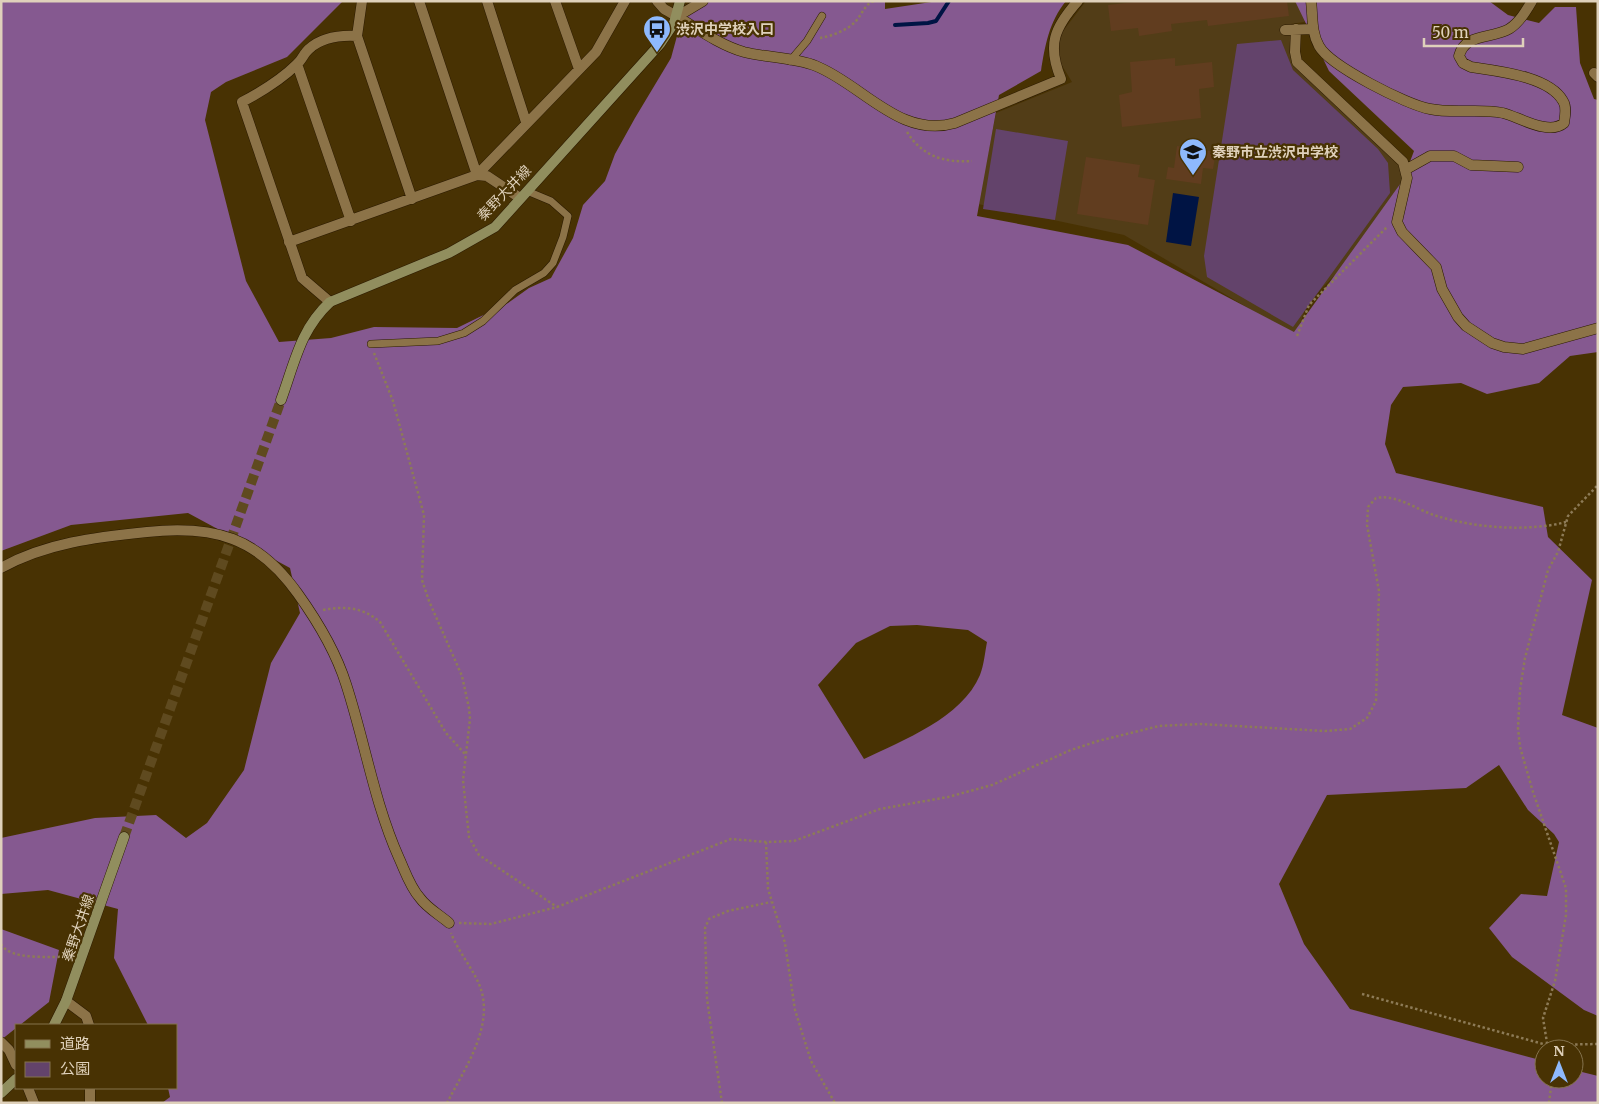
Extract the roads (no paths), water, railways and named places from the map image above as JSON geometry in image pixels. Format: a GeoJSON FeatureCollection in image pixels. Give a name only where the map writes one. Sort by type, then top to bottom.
{"type":"FeatureCollection","features":[{"type":"Feature","properties":{"kind":"main road","name":"秦野大井線"},"geometry":{"type":"LineString","coordinates":[[281,400],[306,329],[316,314],[330,302],[448,253],[494,227],[660,44],[678,16],[680,1]]}},
{"type":"Feature","properties":{"kind":"main road","name":"秦野大井線"},"geometry":{"type":"LineString","coordinates":[[54,1024],[66,1001],[82,958],[124,837]]}},
{"type":"Feature","properties":{"kind":"main road"},"geometry":{"type":"LineString","coordinates":[[1,1093],[15,1080]]}},
{"type":"Feature","properties":{"kind":"street"},"geometry":{"type":"LineString","coordinates":[[362,1],[357,36],[412,199]]}},
{"type":"Feature","properties":{"kind":"street"},"geometry":{"type":"LineString","coordinates":[[419,1],[477,175]]}},
{"type":"Feature","properties":{"kind":"street"},"geometry":{"type":"LineString","coordinates":[[487,1],[526,122]]}},
{"type":"Feature","properties":{"kind":"street"},"geometry":{"type":"LineString","coordinates":[[555,1],[579,69]]}},
{"type":"Feature","properties":{"kind":"street"},"geometry":{"type":"LineString","coordinates":[[477,175],[526,122],[596,52],[625,1]]}},
{"type":"Feature","properties":{"kind":"street"},"geometry":{"type":"LineString","coordinates":[[657,1],[664,8],[732,48],[814,65],[906,121],[928,127],[942,127],[1061,79],[1053,60],[1056,31],[1078,1]]}},
{"type":"Feature","properties":{"kind":"street"},"geometry":{"type":"LineString","coordinates":[[678,16],[703,1]]}},
{"type":"Feature","properties":{"kind":"street"},"geometry":{"type":"LineString","coordinates":[[1311,1],[1313,28],[1319,47],[1326,56],[1411,104],[1431,110],[1502,113],[1544,126],[1560,127],[1564,123],[1565,112],[1564,102],[1559,95],[1532,79],[1471,68],[1463,63],[1459,56],[1462,47],[1468,41],[1510,28],[1532,1]]}},
{"type":"Feature","properties":{"kind":"street"},"geometry":{"type":"LineString","coordinates":[[1285,30],[1313,28]]}},
{"type":"Feature","properties":{"kind":"street"},"geometry":{"type":"LineString","coordinates":[[1296,29],[1295,52],[1298,62],[1403,162],[1407,178],[1398,222],[1402,232],[1436,267],[1442,288],[1458,317],[1466,326],[1492,343],[1504,347],[1523,349],[1598,328]]}},
{"type":"Feature","properties":{"kind":"street"},"geometry":{"type":"LineString","coordinates":[[330,302],[302,278],[242,102],[261,92],[297,64],[309,49],[321,42],[339,35],[357,36]]}},
{"type":"Feature","properties":{"kind":"street"},"geometry":{"type":"LineString","coordinates":[[297,64],[351,221]]}},
{"type":"Feature","properties":{"kind":"street"},"geometry":{"type":"LineString","coordinates":[[1405,170],[1430,156],[1454,156],[1471,165],[1518,167]]}},
{"type":"Feature","properties":{"kind":"street"},"geometry":{"type":"LineString","coordinates":[[289,242],[477,175],[487,176],[523,194]]}},
{"type":"Feature","properties":{"kind":"street"},"geometry":{"type":"LineString","coordinates":[[1,568],[46,548],[165,530],[207,530],[228,536],[266,558],[287,579],[312,614],[335,654],[346,684],[386,828],[410,884],[420,899],[449,923]]}},
{"type":"Feature","properties":{"kind":"street"},"geometry":{"type":"LineString","coordinates":[[66,1001],[86,1016],[89,1024]]}},
{"type":"Feature","properties":{"kind":"street"},"geometry":{"type":"LineString","coordinates":[[5,1046],[15,1062]]}},
{"type":"Feature","properties":{"kind":"street"},"geometry":{"type":"LineString","coordinates":[[90,1089],[90,1103]]}},
{"type":"Feature","properties":{"kind":"lane"},"geometry":{"type":"LineString","coordinates":[[790,61],[807,41],[822,16]]}},
{"type":"Feature","properties":{"kind":"lane"},"geometry":{"type":"LineString","coordinates":[[371,344],[421,343],[464,333],[483,321],[514,290],[544,273],[558,252],[568,216],[551,201],[523,194]]}},
{"type":"Feature","properties":{"kind":"water"},"geometry":{"type":"Polygon","coordinates":[[[1173,193],[1199,197],[1191,246],[1166,242],[1173,193]]]}},
{"type":"Feature","properties":{"kind":"waterway"},"geometry":{"type":"LineString","coordinates":[[895,25],[936,21],[949,1]]}},
{"type":"Feature","properties":{"kind":"tunnel"},"geometry":{"type":"LineString","coordinates":[[124,837],[281,400]]}},
{"type":"Feature","properties":{"kind":"place","name":"渋沢中学校入口"},"geometry":{"type":"Point","coordinates":[657,53]}},
{"type":"Feature","properties":{"kind":"place","name":"秦野市立渋沢中学校"},"geometry":{"type":"Point","coordinates":[1193,176]}}]}
